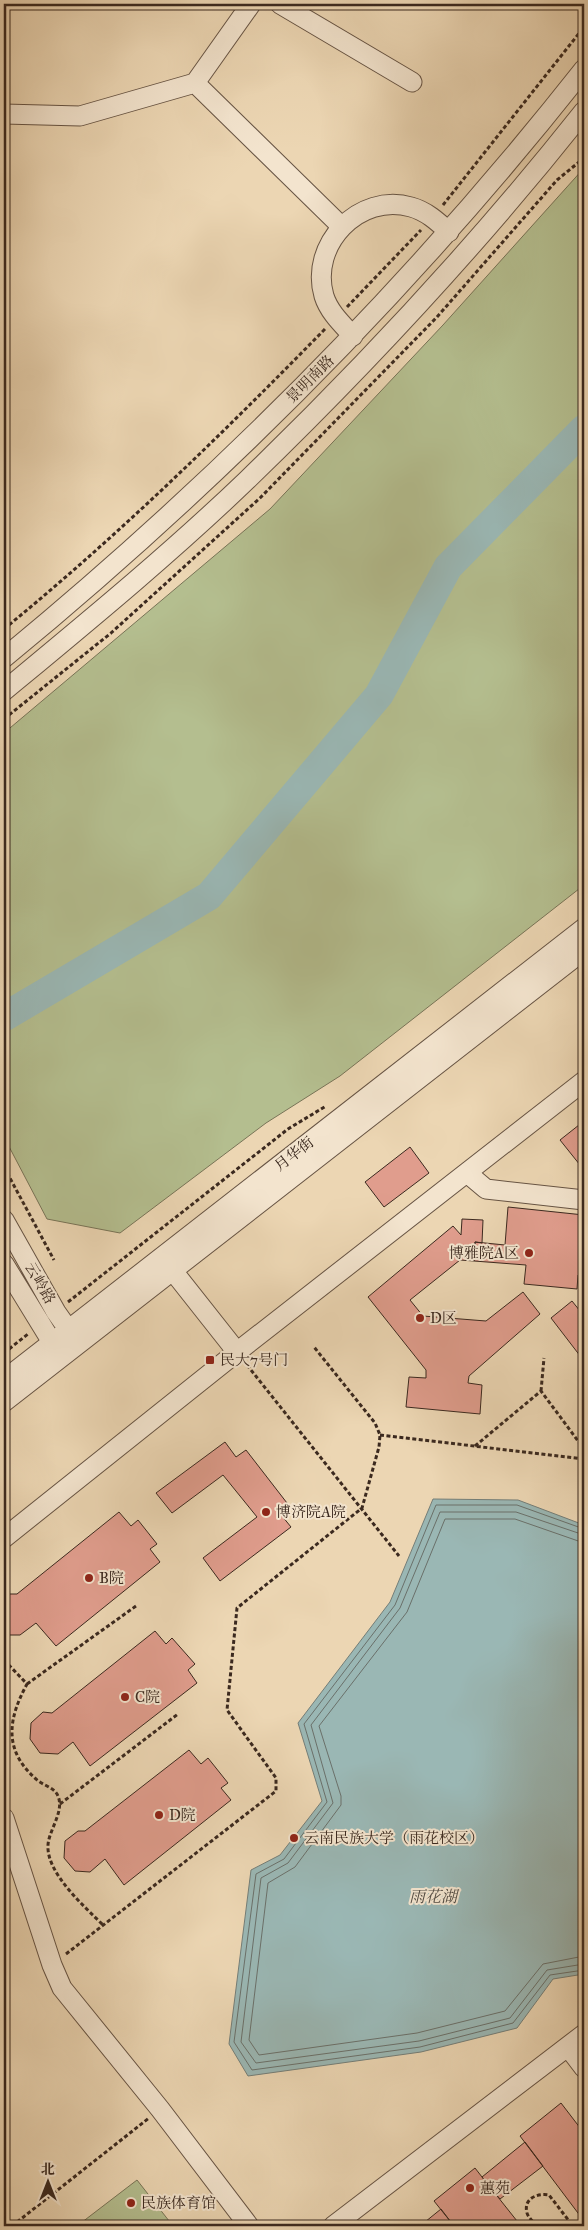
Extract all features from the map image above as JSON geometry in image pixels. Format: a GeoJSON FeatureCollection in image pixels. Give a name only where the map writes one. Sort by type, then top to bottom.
{"type":"FeatureCollection","features":[{"type":"Feature","properties":{"kind":"street"},"geometry":{"type":"LineString","coordinates":[[4,114],[80,116],[195,83],[251,4]]}},
{"type":"Feature","properties":{"kind":"street"},"geometry":{"type":"LineString","coordinates":[[280,4],[412,82]]}},
{"type":"Feature","properties":{"kind":"street","name":"景明南路"},"geometry":{"type":"LineString","coordinates":[[4,658],[86,591],[228,462],[353,336],[513,159],[584,69]]}},
{"type":"Feature","properties":{"kind":"street"},"geometry":{"type":"LineString","coordinates":[[195,83],[341,226]]}},
{"type":"Feature","properties":{"kind":"street","name":"景明南路"},"geometry":{"type":"LineString","coordinates":[[4,691],[98,613],[246,481],[377,351],[533,175],[584,111]]}},
{"type":"Feature","properties":{"kind":"street"},"geometry":{"type":"LineString","coordinates":[[353,336],[336,318],[324,296],[321,271],[327,246],[341,226],[362,211],[386,205],[410,207],[433,217],[448,232]]}},
{"type":"Feature","properties":{"kind":"street","name":"月华街"},"geometry":{"type":"LineString","coordinates":[[4,1380],[56,1350],[73,1337],[584,928]]}},
{"type":"Feature","properties":{"kind":"street","name":"月华街"},"geometry":{"type":"LineString","coordinates":[[73,1337],[172,1271],[584,950]]}},
{"type":"Feature","properties":{"kind":"street"},"geometry":{"type":"LineString","coordinates":[[4,1538],[237,1352],[584,1081]]}},
{"type":"Feature","properties":{"kind":"street"},"geometry":{"type":"LineString","coordinates":[[467,1173],[486,1189],[584,1200]]}},
{"type":"Feature","properties":{"kind":"street","name":"云岭路"},"geometry":{"type":"LineString","coordinates":[[4,1220],[56,1312],[73,1337]]}},
{"type":"Feature","properties":{"kind":"street","name":"云岭路"},"geometry":{"type":"LineString","coordinates":[[4,1264],[56,1350]]}},
{"type":"Feature","properties":{"kind":"street"},"geometry":{"type":"LineString","coordinates":[[172,1271],[237,1352]]}},
{"type":"Feature","properties":{"kind":"street","name":"月华街"},"geometry":{"type":"LineString","coordinates":[[4,1402],[56,1350]]}},
{"type":"Feature","properties":{"kind":"street"},"geometry":{"type":"LineString","coordinates":[[4,1818],[52,1965],[62,1988],[160,2109],[249,2226]]}},
{"type":"Feature","properties":{"kind":"street"},"geometry":{"type":"LineString","coordinates":[[333,2226],[584,2034]]}},
{"type":"Feature","properties":{"kind":"street"},"geometry":{"type":"LineString","coordinates":[[568,2047],[584,2068]]}},
{"type":"Feature","properties":{"kind":"path"},"geometry":{"type":"LineString","coordinates":[[4,630],[74,572],[212,444],[336,318],[433,217],[584,27]]}},
{"type":"Feature","properties":{"kind":"path"},"geometry":{"type":"LineString","coordinates":[[56,1312],[288,1129],[328,1104]]}},
{"type":"Feature","properties":{"kind":"path"},"geometry":{"type":"LineString","coordinates":[[4,1167],[54,1260]]}},
{"type":"Feature","properties":{"kind":"path"},"geometry":{"type":"LineString","coordinates":[[4,1353],[40,1325]]}},
{"type":"Feature","properties":{"kind":"path"},"geometry":{"type":"LineString","coordinates":[[52,1965],[276,1791],[276,1778],[227,1710],[237,1608],[362,1508],[379,1447],[380,1435],[375,1422],[314,1347]]}},
{"type":"Feature","properties":{"kind":"path"},"geometry":{"type":"LineString","coordinates":[[237,1352],[399,1556]]}},
{"type":"Feature","properties":{"kind":"path"},"geometry":{"type":"LineString","coordinates":[[544,1358],[541,1391],[584,1449]]}},
{"type":"Feature","properties":{"kind":"path"},"geometry":{"type":"LineString","coordinates":[[475,1446],[541,1391]]}},
{"type":"Feature","properties":{"kind":"path"},"geometry":{"type":"LineString","coordinates":[[380,1435],[584,1459]]}},
{"type":"Feature","properties":{"kind":"path"},"geometry":{"type":"LineString","coordinates":[[103,1925],[70,1891],[52,1861],[48,1847],[60,1804],[57,1794],[25,1770],[15,1752],[10,1730],[16,1704],[28,1684],[136,1606]]}},
{"type":"Feature","properties":{"kind":"path"},"geometry":{"type":"LineString","coordinates":[[4,1660],[28,1684]]}},
{"type":"Feature","properties":{"kind":"path"},"geometry":{"type":"LineString","coordinates":[[60,1804],[178,1714]]}},
{"type":"Feature","properties":{"kind":"path"},"geometry":{"type":"LineString","coordinates":[[12,2226],[160,2109]]}},
{"type":"Feature","properties":{"kind":"path"},"geometry":{"type":"LineString","coordinates":[[538,2226],[527,2213],[527,2205],[532,2198],[540,2194],[549,2195],[574,2226]]}},
{"type":"Feature","properties":{"kind":"green space"},"geometry":{"type":"Polygon","coordinates":[[[584,168],[584,885],[340,1076],[266,1123],[120,1233],[47,1219],[4,1137],[4,733],[270,509],[443,325],[584,168]]]}},
{"type":"Feature","properties":{"kind":"green space","name":"民族体育馆"},"geometry":{"type":"Polygon","coordinates":[[[137,2180],[173,2226],[77,2226],[137,2180]]]}},
{"type":"Feature","properties":{"kind":"water","name":"雨花湖"},"geometry":{"type":"Polygon","coordinates":[[[433,1499],[518,1500],[584,1525],[584,1974],[553,1979],[517,2028],[421,2052],[248,2076],[229,2044],[251,1870],[280,1855],[322,1801],[298,1723],[390,1602],[433,1499]]]}},
{"type":"Feature","properties":{"kind":"building"},"geometry":{"type":"Polygon","coordinates":[[[584,1121],[584,1170],[560,1140],[584,1121]]]}},
{"type":"Feature","properties":{"kind":"building"},"geometry":{"type":"Polygon","coordinates":[[[410,1147],[429,1173],[384,1207],[365,1182],[410,1147]]]}},
{"type":"Feature","properties":{"kind":"building","name":"博雅院A区"},"geometry":{"type":"Polygon","coordinates":[[[508,1207],[584,1215],[584,1276],[578,1275],[577,1289],[524,1284],[526,1265],[474,1261],[475,1242],[505,1245],[508,1207]]]}},
{"type":"Feature","properties":{"kind":"building","name":"D区"},"geometry":{"type":"Polygon","coordinates":[[[462,1219],[483,1220],[482,1243],[475,1242],[474,1261],[460,1260],[410,1300],[423,1316],[486,1321],[523,1292],[540,1314],[469,1376],[468,1383],[482,1385],[480,1414],[406,1407],[409,1377],[426,1378],[426,1370],[368,1297],[453,1226],[461,1235],[462,1219]]]}},
{"type":"Feature","properties":{"kind":"building"},"geometry":{"type":"Polygon","coordinates":[[[572,1301],[584,1316],[584,1361],[551,1318],[572,1301]]]}},
{"type":"Feature","properties":{"kind":"building","name":"博济院A院"},"geometry":{"type":"Polygon","coordinates":[[[225,1442],[236,1457],[246,1450],[287,1503],[278,1511],[291,1527],[220,1581],[203,1558],[257,1517],[223,1475],[172,1513],[156,1493],[225,1442]]]}},
{"type":"Feature","properties":{"kind":"building","name":"B院"},"geometry":{"type":"Polygon","coordinates":[[[119,1512],[131,1526],[138,1520],[157,1544],[150,1549],[160,1562],[56,1646],[36,1623],[20,1635],[5,1635],[4,1597],[8,1594],[17,1594],[119,1512]]]}},
{"type":"Feature","properties":{"kind":"building","name":"C院"},"geometry":{"type":"Polygon","coordinates":[[[155,1631],[166,1644],[172,1638],[195,1664],[188,1670],[197,1683],[90,1766],[73,1742],[58,1754],[40,1753],[30,1739],[31,1723],[43,1712],[52,1713],[155,1631]]]}},
{"type":"Feature","properties":{"kind":"building","name":"D院"},"geometry":{"type":"Polygon","coordinates":[[[189,1750],[201,1764],[208,1758],[228,1783],[221,1788],[231,1800],[124,1885],[105,1859],[90,1872],[75,1871],[64,1858],[65,1841],[78,1831],[85,1831],[189,1750]]]}},
{"type":"Feature","properties":{"kind":"building"},"geometry":{"type":"Polygon","coordinates":[[[561,2103],[584,2133],[584,2221],[520,2136],[561,2103]]]}},
{"type":"Feature","properties":{"kind":"building"},"geometry":{"type":"Polygon","coordinates":[[[525,2142],[543,2166],[500,2199],[482,2177],[525,2142]]]}},
{"type":"Feature","properties":{"kind":"building","name":"蕙苑"},"geometry":{"type":"Polygon","coordinates":[[[475,2168],[521,2226],[454,2226],[434,2201],[475,2168]]]}},
{"type":"Feature","properties":{"kind":"building"},"geometry":{"type":"Polygon","coordinates":[[[441,2209],[454,2226],[420,2226],[441,2209]]]}},
{"type":"Feature","properties":{"kind":"waterway"},"geometry":{"type":"LineString","coordinates":[[4,1017],[209,896],[379,695],[448,567],[584,429]]}},
{"type":"Feature","properties":{"kind":"place","name":"博雅院A区"},"geometry":{"type":"Point","coordinates":[529,1253]}},
{"type":"Feature","properties":{"kind":"place","name":"D区"},"geometry":{"type":"Point","coordinates":[420,1318]}},
{"type":"Feature","properties":{"kind":"place","name":"民大7号门"},"geometry":{"type":"Point","coordinates":[210,1360]}},
{"type":"Feature","properties":{"kind":"place","name":"博济院A院"},"geometry":{"type":"Point","coordinates":[266,1512]}},
{"type":"Feature","properties":{"kind":"place","name":"B院"},"geometry":{"type":"Point","coordinates":[89,1578]}},
{"type":"Feature","properties":{"kind":"place","name":"C院"},"geometry":{"type":"Point","coordinates":[125,1697]}},
{"type":"Feature","properties":{"kind":"place","name":"D院"},"geometry":{"type":"Point","coordinates":[159,1815]}},
{"type":"Feature","properties":{"kind":"place","name":"云南民族大学（雨花校区）"},"geometry":{"type":"Point","coordinates":[294,1838]}},
{"type":"Feature","properties":{"kind":"place","name":"蕙苑"},"geometry":{"type":"Point","coordinates":[470,2188]}},
{"type":"Feature","properties":{"kind":"place","name":"民族体育馆"},"geometry":{"type":"Point","coordinates":[131,2203]}}]}
